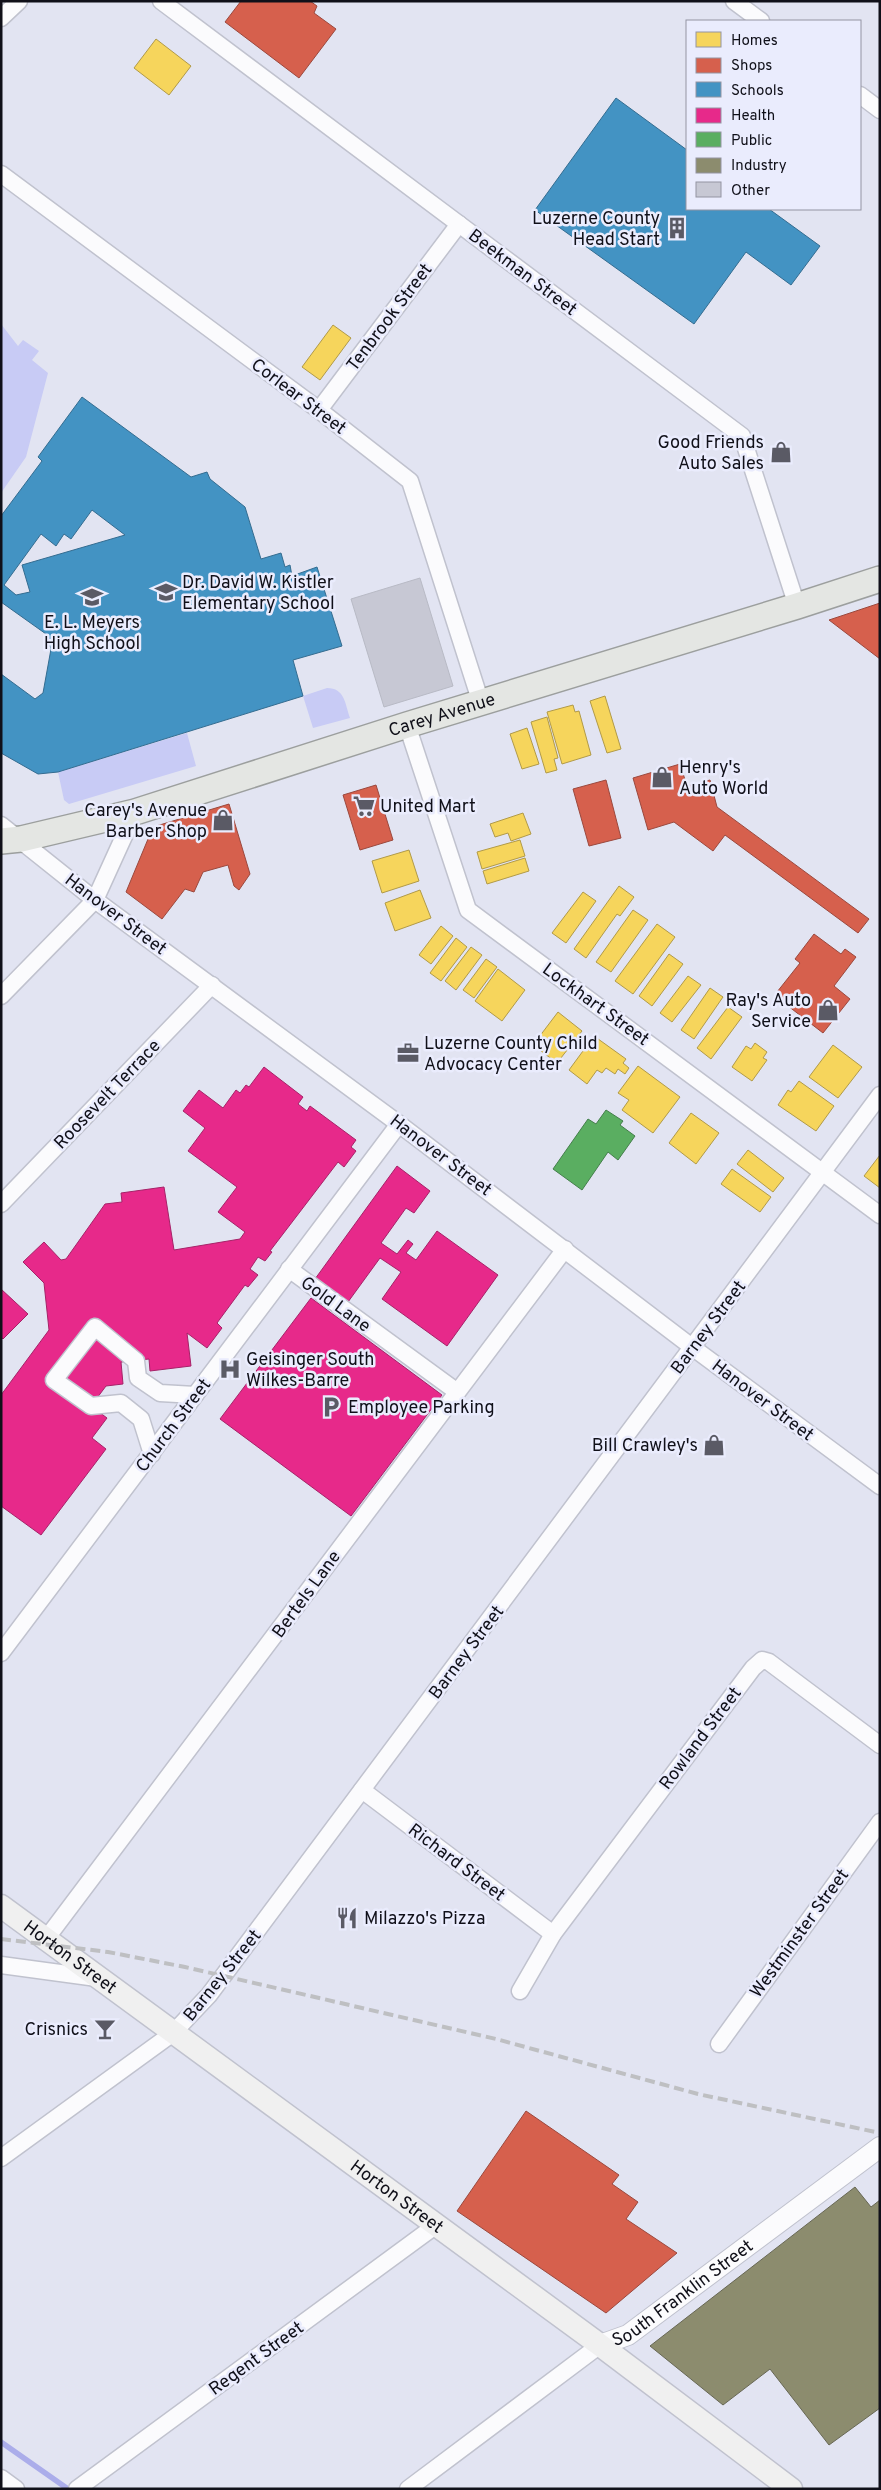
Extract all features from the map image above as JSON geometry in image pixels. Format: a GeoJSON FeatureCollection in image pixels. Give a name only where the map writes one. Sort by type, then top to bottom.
{"type":"FeatureCollection","features":[{"type":"Feature","properties":{"kind":"main road","name":"Carey Avenue"},"geometry":{"type":"LineString","coordinates":[[11,840],[135,812],[407,725],[880,579]]}},
{"type":"Feature","properties":{"kind":"main road","name":"Horton Street"},"geometry":{"type":"LineString","coordinates":[[1,1906],[173,2034],[600,2345],[791,2489]]}},
{"type":"Feature","properties":{"kind":"street"},"geometry":{"type":"LineString","coordinates":[[1,18],[18,1]]}},
{"type":"Feature","properties":{"kind":"street","name":"Beekman Street"},"geometry":{"type":"LineString","coordinates":[[161,1],[742,436],[797,606]]}},
{"type":"Feature","properties":{"kind":"street"},"geometry":{"type":"LineString","coordinates":[[734,1],[760,20]]}},
{"type":"Feature","properties":{"kind":"street"},"geometry":{"type":"LineString","coordinates":[[861,96],[880,110]]}},
{"type":"Feature","properties":{"kind":"street","name":"Corlear Street"},"geometry":{"type":"LineString","coordinates":[[1,174],[319,410],[410,481],[481,703]]}},
{"type":"Feature","properties":{"kind":"street","name":"Tenbrook Street"},"geometry":{"type":"LineString","coordinates":[[319,410],[459,224]]}},
{"type":"Feature","properties":{"kind":"street","name":"Lockhart Street"},"geometry":{"type":"LineString","coordinates":[[407,725],[468,910],[880,1215]]}},
{"type":"Feature","properties":{"kind":"street"},"geometry":{"type":"LineString","coordinates":[[1,996],[95,900],[135,812]]}},
{"type":"Feature","properties":{"kind":"street","name":"Hanover Street"},"geometry":{"type":"LineString","coordinates":[[1,825],[11,840],[212,985],[399,1124],[692,1347],[880,1486]]}},
{"type":"Feature","properties":{"kind":"street","name":"Roosevelt Terrace"},"geometry":{"type":"LineString","coordinates":[[1,1204],[212,985]]}},
{"type":"Feature","properties":{"kind":"street","name":"Barney Street"},"geometry":{"type":"LineString","coordinates":[[1,2158],[173,2034],[209,1995],[880,1095]]}},
{"type":"Feature","properties":{"kind":"street","name":"Church Street"},"geometry":{"type":"LineString","coordinates":[[1,1653],[399,1124]]}},
{"type":"Feature","properties":{"kind":"street","name":"Bertels Lane"},"geometry":{"type":"LineString","coordinates":[[46,1939],[565,1249]]}},
{"type":"Feature","properties":{"kind":"street","name":"Gold Lane"},"geometry":{"type":"LineString","coordinates":[[289,1269],[456,1392]]}},
{"type":"Feature","properties":{"kind":"street"},"geometry":{"type":"LineString","coordinates":[[152,1454],[141,1420],[121,1403],[91,1406],[54,1380],[95,1327],[136,1361],[138,1378],[160,1394],[195,1395]]}},
{"type":"Feature","properties":{"kind":"street","name":"Rowland Street"},"geometry":{"type":"LineString","coordinates":[[553,1934],[753,1668],[762,1660],[769,1662],[808,1689],[880,1745]]}},
{"type":"Feature","properties":{"kind":"street","name":"Richard Street"},"geometry":{"type":"LineString","coordinates":[[362,1790],[553,1934]]}},
{"type":"Feature","properties":{"kind":"street","name":"Westminster Street"},"geometry":{"type":"LineString","coordinates":[[719,2044],[880,1822]]}},
{"type":"Feature","properties":{"kind":"street"},"geometry":{"type":"LineString","coordinates":[[520,1991],[553,1934]]}},
{"type":"Feature","properties":{"kind":"street"},"geometry":{"type":"LineString","coordinates":[[1,1965],[97,1978]]}},
{"type":"Feature","properties":{"kind":"street","name":"South Franklin Street"},"geometry":{"type":"LineString","coordinates":[[408,2489],[600,2345],[628,2335],[880,2146]]}},
{"type":"Feature","properties":{"kind":"street","name":"Regent Street"},"geometry":{"type":"LineString","coordinates":[[77,2489],[435,2226]]}},
{"type":"Feature","properties":{"kind":"street"},"geometry":{"type":"LineString","coordinates":[[1,2478],[16,2489]]}},
{"type":"Feature","properties":{"kind":"shaded area"},"geometry":{"type":"Polygon","coordinates":[[[1,324],[18,346],[23,340],[39,351],[32,360],[48,373],[26,457],[1,493],[1,324]]]}},
{"type":"Feature","properties":{"kind":"shaded area"},"geometry":{"type":"Polygon","coordinates":[[[327,688],[341,694],[350,718],[313,728],[303,696],[327,688]]]}},
{"type":"Feature","properties":{"kind":"shaded area"},"geometry":{"type":"Polygon","coordinates":[[[187,733],[196,766],[69,804],[64,800],[58,772],[187,733]]]}},
{"type":"Feature","properties":{"kind":"building: Homes"},"geometry":{"type":"Polygon","coordinates":[[[156,39],[191,66],[169,95],[134,68],[156,39]]]}},
{"type":"Feature","properties":{"kind":"building: Homes"},"geometry":{"type":"Polygon","coordinates":[[[333,325],[351,338],[320,380],[302,367],[333,325]]]}},
{"type":"Feature","properties":{"kind":"building: Homes"},"geometry":{"type":"Polygon","coordinates":[[[605,696],[621,749],[607,753],[590,701],[605,696]]]}},
{"type":"Feature","properties":{"kind":"building: Homes"},"geometry":{"type":"Polygon","coordinates":[[[573,705],[575,712],[579,711],[591,755],[562,764],[547,712],[573,705]]]}},
{"type":"Feature","properties":{"kind":"building: Homes"},"geometry":{"type":"Polygon","coordinates":[[[547,717],[558,758],[554,759],[557,770],[546,773],[531,722],[547,717]]]}},
{"type":"Feature","properties":{"kind":"building: Homes"},"geometry":{"type":"Polygon","coordinates":[[[527,728],[539,764],[522,769],[510,734],[527,728]]]}},
{"type":"Feature","properties":{"kind":"building: Homes"},"geometry":{"type":"Polygon","coordinates":[[[523,813],[531,834],[511,841],[508,833],[495,837],[490,824],[523,813]]]}},
{"type":"Feature","properties":{"kind":"building: Homes"},"geometry":{"type":"Polygon","coordinates":[[[520,840],[525,856],[482,869],[477,852],[520,840]]]}},
{"type":"Feature","properties":{"kind":"building: Homes"},"geometry":{"type":"Polygon","coordinates":[[[409,850],[419,881],[382,893],[372,861],[409,850]]]}},
{"type":"Feature","properties":{"kind":"building: Homes"},"geometry":{"type":"Polygon","coordinates":[[[525,858],[529,871],[487,884],[483,871],[525,858]]]}},
{"type":"Feature","properties":{"kind":"building: Homes"},"geometry":{"type":"Polygon","coordinates":[[[619,886],[634,897],[620,916],[617,914],[586,958],[574,949],[619,886]]]}},
{"type":"Feature","properties":{"kind":"building: Homes"},"geometry":{"type":"Polygon","coordinates":[[[420,890],[431,918],[395,931],[385,903],[420,890]]]}},
{"type":"Feature","properties":{"kind":"building: Homes"},"geometry":{"type":"Polygon","coordinates":[[[583,892],[596,901],[566,943],[552,933],[583,892]]]}},
{"type":"Feature","properties":{"kind":"building: Homes"},"geometry":{"type":"Polygon","coordinates":[[[633,910],[648,920],[611,972],[596,962],[633,910]]]}},
{"type":"Feature","properties":{"kind":"building: Homes"},"geometry":{"type":"Polygon","coordinates":[[[657,924],[675,937],[633,994],[615,981],[657,924]]]}},
{"type":"Feature","properties":{"kind":"building: Homes"},"geometry":{"type":"Polygon","coordinates":[[[441,926],[453,936],[431,964],[419,955],[441,926]]]}},
{"type":"Feature","properties":{"kind":"building: Homes"},"geometry":{"type":"Polygon","coordinates":[[[456,938],[467,947],[441,981],[430,973],[456,938]]]}},
{"type":"Feature","properties":{"kind":"building: Homes"},"geometry":{"type":"Polygon","coordinates":[[[471,947],[482,955],[456,990],[445,981],[471,947]]]}},
{"type":"Feature","properties":{"kind":"building: Homes"},"geometry":{"type":"Polygon","coordinates":[[[669,954],[683,964],[652,1006],[639,996],[669,954]]]}},
{"type":"Feature","properties":{"kind":"building: Homes"},"geometry":{"type":"Polygon","coordinates":[[[486,959],[497,967],[474,998],[463,990],[486,959]]]}},
{"type":"Feature","properties":{"kind":"building: Homes"},"geometry":{"type":"Polygon","coordinates":[[[498,969],[525,990],[502,1021],[475,1001],[498,969]]]}},
{"type":"Feature","properties":{"kind":"building: Homes"},"geometry":{"type":"Polygon","coordinates":[[[688,976],[701,985],[672,1022],[660,1013],[688,976]]]}},
{"type":"Feature","properties":{"kind":"building: Homes"},"geometry":{"type":"Polygon","coordinates":[[[710,988],[723,997],[694,1039],[681,1030],[710,988]]]}},
{"type":"Feature","properties":{"kind":"building: Homes"},"geometry":{"type":"Polygon","coordinates":[[[728,1007],[742,1017],[711,1059],[697,1048],[728,1007]]]}},
{"type":"Feature","properties":{"kind":"building: Homes"},"geometry":{"type":"Polygon","coordinates":[[[558,1012],[582,1031],[557,1063],[533,1045],[558,1012]]]}},
{"type":"Feature","properties":{"kind":"building: Homes"},"geometry":{"type":"Polygon","coordinates":[[[594,1036],[626,1059],[623,1063],[629,1068],[625,1074],[618,1069],[615,1074],[606,1068],[602,1073],[597,1070],[587,1084],[569,1070],[594,1036]]]}},
{"type":"Feature","properties":{"kind":"building: Homes"},"geometry":{"type":"Polygon","coordinates":[[[755,1043],[767,1052],[763,1058],[767,1060],[752,1081],[732,1067],[746,1046],[751,1049],[755,1043]]]}},
{"type":"Feature","properties":{"kind":"building: Homes"},"geometry":{"type":"Polygon","coordinates":[[[833,1045],[862,1067],[838,1098],[809,1077],[833,1045]]]}},
{"type":"Feature","properties":{"kind":"building: Homes"},"geometry":{"type":"Polygon","coordinates":[[[638,1066],[680,1097],[653,1133],[622,1110],[629,1100],[618,1093],[638,1066]]]}},
{"type":"Feature","properties":{"kind":"building: Homes"},"geometry":{"type":"Polygon","coordinates":[[[799,1081],[834,1106],[816,1131],[778,1105],[788,1090],[791,1092],[799,1081]]]}},
{"type":"Feature","properties":{"kind":"building: Homes"},"geometry":{"type":"Polygon","coordinates":[[[691,1113],[719,1133],[696,1164],[669,1143],[691,1113]]]}},
{"type":"Feature","properties":{"kind":"building: Homes"},"geometry":{"type":"Polygon","coordinates":[[[748,1150],[784,1178],[773,1192],[737,1164],[748,1150]]]}},
{"type":"Feature","properties":{"kind":"building: Homes"},"geometry":{"type":"Polygon","coordinates":[[[880,1155],[880,1188],[864,1176],[880,1155]]]}},
{"type":"Feature","properties":{"kind":"building: Homes"},"geometry":{"type":"Polygon","coordinates":[[[732,1169],[771,1197],[760,1212],[721,1184],[732,1169]]]}},
{"type":"Feature","properties":{"kind":"building: Shops"},"geometry":{"type":"Polygon","coordinates":[[[241,1],[310,1],[317,6],[314,13],[336,29],[299,78],[225,22],[241,1]]]}},
{"type":"Feature","properties":{"kind":"building: Shops"},"geometry":{"type":"Polygon","coordinates":[[[880,603],[880,659],[829,620],[880,603]]]}},
{"type":"Feature","properties":{"kind":"building: Shops"},"geometry":{"type":"Polygon","coordinates":[[[680,764],[687,786],[710,780],[717,807],[869,919],[858,933],[725,835],[713,851],[674,822],[648,830],[633,778],[680,764]]]}},
{"type":"Feature","properties":{"kind":"building: Shops"},"geometry":{"type":"Polygon","coordinates":[[[606,780],[621,838],[589,846],[573,789],[606,780]]]}},
{"type":"Feature","properties":{"kind":"building: Shops"},"geometry":{"type":"Polygon","coordinates":[[[376,785],[393,840],[360,850],[343,795],[376,785]]]}},
{"type":"Feature","properties":{"kind":"building: Shops"},"geometry":{"type":"Polygon","coordinates":[[[229,804],[250,874],[239,890],[234,886],[228,865],[203,872],[194,892],[185,889],[162,919],[126,892],[153,827],[229,804]]]}},
{"type":"Feature","properties":{"kind":"building: Shops"},"geometry":{"type":"Polygon","coordinates":[[[814,934],[841,954],[845,949],[856,957],[834,986],[850,999],[823,1033],[779,999],[782,996],[777,992],[800,963],[795,959],[814,934]]]}},
{"type":"Feature","properties":{"kind":"building: Shops"},"geometry":{"type":"Polygon","coordinates":[[[526,2111],[619,2175],[612,2184],[638,2202],[626,2219],[677,2253],[606,2313],[457,2211],[526,2111]]]}},
{"type":"Feature","properties":{"kind":"building: Schools","name":"Luzerne County Head Start"},"geometry":{"type":"Polygon","coordinates":[[[616,98],[686,149],[686,210],[770,210],[820,246],[791,285],[746,252],[694,324],[535,210],[616,98]]]}},
{"type":"Feature","properties":{"kind":"building: Schools","name":"Dr. David W. Kistler Elementary School"},"geometry":{"type":"Polygon","coordinates":[[[82,397],[191,477],[207,472],[210,479],[245,507],[261,559],[281,553],[285,567],[290,565],[292,576],[317,567],[342,646],[293,660],[303,696],[58,772],[38,774],[1,753],[1,674],[35,699],[43,693],[51,649],[46,634],[1,602],[1,516],[42,461],[38,457],[82,397]],[[92,510],[71,539],[64,534],[56,546],[41,534],[4,585],[16,595],[30,592],[22,565],[125,535],[92,510]]]}},
{"type":"Feature","properties":{"kind":"building: Health"},"geometry":{"type":"Polygon","coordinates":[[[264,1067],[303,1097],[298,1104],[307,1111],[310,1106],[356,1140],[351,1147],[356,1151],[344,1167],[338,1162],[270,1251],[272,1252],[265,1261],[258,1257],[250,1269],[258,1275],[248,1287],[245,1285],[217,1323],[222,1328],[207,1348],[187,1333],[191,1366],[150,1371],[149,1359],[121,1362],[123,1384],[106,1386],[91,1406],[107,1418],[92,1438],[106,1449],[41,1535],[1,1506],[1,1395],[49,1330],[44,1283],[23,1262],[44,1242],[61,1260],[66,1259],[105,1204],[122,1202],[121,1193],[164,1187],[174,1250],[240,1239],[245,1232],[218,1212],[237,1187],[188,1151],[205,1128],[183,1111],[199,1090],[223,1108],[236,1090],[240,1093],[246,1085],[249,1087],[264,1067]]]}},
{"type":"Feature","properties":{"kind":"building: Health"},"geometry":{"type":"Polygon","coordinates":[[[397,1166],[430,1191],[414,1213],[406,1208],[381,1243],[397,1254],[408,1240],[413,1244],[406,1253],[416,1260],[437,1231],[498,1275],[447,1346],[382,1299],[401,1272],[380,1258],[348,1302],[315,1279],[397,1166]]]}},
{"type":"Feature","properties":{"kind":"building: Health"},"geometry":{"type":"Polygon","coordinates":[[[1,1289],[28,1314],[3,1339],[1,1337],[1,1289]]]}},
{"type":"Feature","properties":{"kind":"building: Health","name":"Employee Parking"},"geometry":{"type":"Polygon","coordinates":[[[311,1298],[442,1395],[351,1516],[220,1419],[311,1298]]]}},
{"type":"Feature","properties":{"kind":"building: Public"},"geometry":{"type":"Polygon","coordinates":[[[606,1110],[623,1121],[620,1125],[635,1136],[618,1160],[608,1152],[582,1190],[553,1169],[588,1119],[596,1124],[606,1110]]]}},
{"type":"Feature","properties":{"kind":"building: Industry"},"geometry":{"type":"Polygon","coordinates":[[[855,2187],[871,2207],[880,2200],[880,2408],[829,2445],[770,2369],[723,2405],[650,2346],[855,2187]]]}},
{"type":"Feature","properties":{"kind":"building: Other"},"geometry":{"type":"Polygon","coordinates":[[[420,578],[453,686],[384,707],[351,599],[420,578]]]}},
{"type":"Feature","properties":{"kind":"waterway"},"geometry":{"type":"LineString","coordinates":[[1,2442],[68,2489]]}},
{"type":"Feature","properties":{"kind":"railway"},"geometry":{"type":"LineString","coordinates":[[1,1939],[108,1952],[185,1967],[496,2039],[698,2094],[880,2133]]}},
{"type":"Feature","properties":{"kind":"place","name":"Luzerne County Head Start"},"geometry":{"type":"Point","coordinates":[677,228]}},
{"type":"Feature","properties":{"kind":"place","name":"Good Friends Auto Sales"},"geometry":{"type":"Point","coordinates":[781,452]}},
{"type":"Feature","properties":{"kind":"place","name":"Dr. David W. Kistler Elementary School"},"geometry":{"type":"Point","coordinates":[166,592]}},
{"type":"Feature","properties":{"kind":"place","name":"E. L. Meyers High School"},"geometry":{"type":"Point","coordinates":[92,597]}},
{"type":"Feature","properties":{"kind":"place","name":"Henry's Auto World"},"geometry":{"type":"Point","coordinates":[662,777]}},
{"type":"Feature","properties":{"kind":"place","name":"United Mart"},"geometry":{"type":"Point","coordinates":[364,806]}},
{"type":"Feature","properties":{"kind":"place","name":"Carey's Avenue Barber Shop"},"geometry":{"type":"Point","coordinates":[223,820]}},
{"type":"Feature","properties":{"kind":"place","name":"Ray's Auto Service"},"geometry":{"type":"Point","coordinates":[828,1010]}},
{"type":"Feature","properties":{"kind":"place","name":"Luzerne County Child Advocacy Center"},"geometry":{"type":"Point","coordinates":[408,1053]}},
{"type":"Feature","properties":{"kind":"place","name":"Geisinger South Wilkes-Barre"},"geometry":{"type":"Point","coordinates":[230,1369]}},
{"type":"Feature","properties":{"kind":"place","name":"Employee Parking"},"geometry":{"type":"Point","coordinates":[331,1407]}},
{"type":"Feature","properties":{"kind":"place","name":"Bill Crawley's"},"geometry":{"type":"Point","coordinates":[714,1445]}},
{"type":"Feature","properties":{"kind":"place","name":"Milazzo's Pizza"},"geometry":{"type":"Point","coordinates":[347,1918]}},
{"type":"Feature","properties":{"kind":"place","name":"Crisnics"},"geometry":{"type":"Point","coordinates":[105,2029]}}]}
